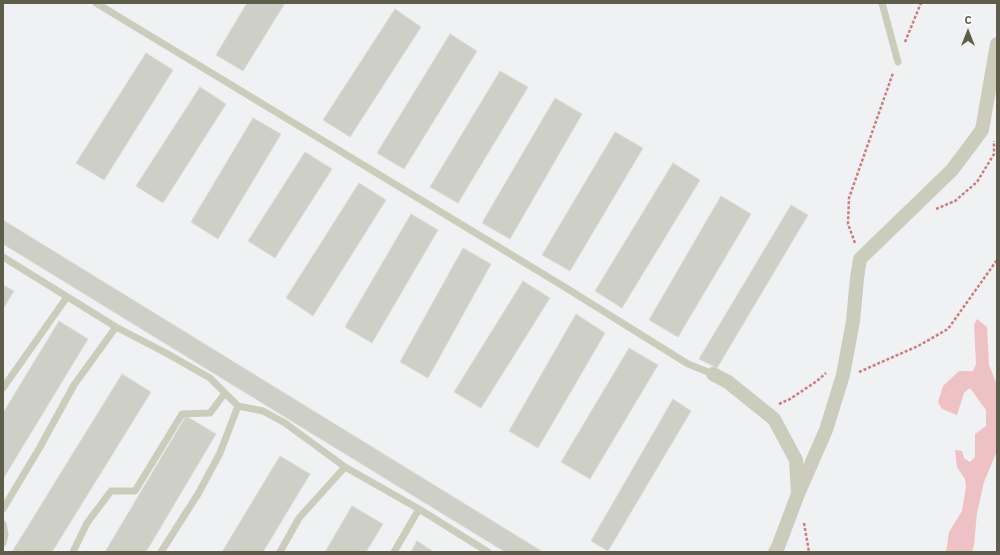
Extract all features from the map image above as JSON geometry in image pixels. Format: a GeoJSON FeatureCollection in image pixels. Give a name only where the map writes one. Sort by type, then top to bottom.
{"type":"FeatureCollection","features":[{"type":"Feature","properties":{"kind":"street"},"geometry":{"type":"LineString","coordinates":[[775,552],[826,430],[843,375],[853,321],[860,259],[952,170],[982,130],[997,44]]}},
{"type":"Feature","properties":{"kind":"street"},"geometry":{"type":"LineString","coordinates":[[713,374],[728,382],[774,419],[796,460],[798,494]]}},
{"type":"Feature","properties":{"kind":"lane"},"geometry":{"type":"LineString","coordinates":[[96,3],[563,286],[688,364],[713,374]]}},
{"type":"Feature","properties":{"kind":"lane"},"geometry":{"type":"LineString","coordinates":[[882,3],[898,62]]}},
{"type":"Feature","properties":{"kind":"lane"},"geometry":{"type":"LineString","coordinates":[[3,257],[116,327],[210,378],[238,406],[263,411],[286,423],[345,467],[419,509],[486,552]]}},
{"type":"Feature","properties":{"kind":"lane"},"geometry":{"type":"LineString","coordinates":[[3,388],[67,297]]}},
{"type":"Feature","properties":{"kind":"lane"},"geometry":{"type":"LineString","coordinates":[[3,509],[74,386],[116,327]]}},
{"type":"Feature","properties":{"kind":"lane"},"geometry":{"type":"LineString","coordinates":[[73,552],[87,523],[111,491],[136,491],[182,414],[210,413],[225,393]]}},
{"type":"Feature","properties":{"kind":"lane"},"geometry":{"type":"LineString","coordinates":[[161,552],[198,494],[220,453],[238,406]]}},
{"type":"Feature","properties":{"kind":"lane"},"geometry":{"type":"LineString","coordinates":[[280,552],[299,518],[345,467]]}},
{"type":"Feature","properties":{"kind":"lane"},"geometry":{"type":"LineString","coordinates":[[394,552],[419,509]]}},
{"type":"Feature","properties":{"kind":"lane"},"geometry":{"type":"LineString","coordinates":[[3,524],[5,535],[3,543]]}},
{"type":"Feature","properties":{"kind":"path"},"geometry":{"type":"LineString","coordinates":[[860,259],[848,224],[849,198],[921,3]]}},
{"type":"Feature","properties":{"kind":"path"},"geometry":{"type":"LineString","coordinates":[[856,374],[918,346],[948,329],[997,260]]}},
{"type":"Feature","properties":{"kind":"path"},"geometry":{"type":"LineString","coordinates":[[764,411],[790,399],[818,381],[827,371]]}},
{"type":"Feature","properties":{"kind":"shaded area"},"geometry":{"type":"Polygon","coordinates":[[[977,319],[987,327],[989,365],[997,385],[997,451],[984,482],[977,513],[972,552],[946,552],[949,532],[962,511],[966,487],[965,479],[957,467],[955,450],[962,451],[964,458],[970,462],[975,457],[975,434],[986,426],[986,410],[970,388],[964,393],[957,415],[942,409],[938,402],[943,386],[959,371],[973,371],[976,364],[974,325],[977,319]]]}},
{"type":"Feature","properties":{"kind":"building"},"geometry":{"type":"Polygon","coordinates":[[[247,3],[285,3],[243,71],[216,55],[247,3]]]}},
{"type":"Feature","properties":{"kind":"building"},"geometry":{"type":"Polygon","coordinates":[[[395,9],[421,27],[350,137],[323,120],[395,9]]]}},
{"type":"Feature","properties":{"kind":"building"},"geometry":{"type":"Polygon","coordinates":[[[450,34],[477,51],[404,169],[377,153],[450,34]]]}},
{"type":"Feature","properties":{"kind":"building"},"geometry":{"type":"Polygon","coordinates":[[[146,53],[173,70],[104,180],[76,163],[146,53]]]}},
{"type":"Feature","properties":{"kind":"building"},"geometry":{"type":"Polygon","coordinates":[[[500,71],[528,87],[458,203],[430,187],[500,71]]]}},
{"type":"Feature","properties":{"kind":"building"},"geometry":{"type":"Polygon","coordinates":[[[200,87],[226,104],[163,203],[136,186],[200,87]]]}},
{"type":"Feature","properties":{"kind":"building"},"geometry":{"type":"Polygon","coordinates":[[[555,98],[582,114],[510,239],[482,223],[555,98]]]}},
{"type":"Feature","properties":{"kind":"building"},"geometry":{"type":"Polygon","coordinates":[[[253,118],[281,134],[218,239],[191,222],[253,118]]]}},
{"type":"Feature","properties":{"kind":"building"},"geometry":{"type":"Polygon","coordinates":[[[615,132],[643,148],[570,271],[542,255],[615,132]]]}},
{"type":"Feature","properties":{"kind":"building"},"geometry":{"type":"Polygon","coordinates":[[[305,152],[332,169],[275,258],[248,241],[305,152]]]}},
{"type":"Feature","properties":{"kind":"building"},"geometry":{"type":"Polygon","coordinates":[[[673,163],[700,180],[622,308],[595,291],[673,163]]]}},
{"type":"Feature","properties":{"kind":"building"},"geometry":{"type":"Polygon","coordinates":[[[359,183],[386,200],[313,316],[286,298],[359,183]]]}},
{"type":"Feature","properties":{"kind":"building"},"geometry":{"type":"Polygon","coordinates":[[[721,196],[751,214],[678,337],[649,320],[721,196]]]}},
{"type":"Feature","properties":{"kind":"building"},"geometry":{"type":"Polygon","coordinates":[[[791,205],[808,215],[717,368],[699,359],[791,205]]]}},
{"type":"Feature","properties":{"kind":"building"},"geometry":{"type":"Polygon","coordinates":[[[411,214],[438,230],[372,343],[345,327],[411,214]]]}},
{"type":"Feature","properties":{"kind":"building"},"geometry":{"type":"Polygon","coordinates":[[[3,220],[543,552],[505,552],[3,244],[3,220]]]}},
{"type":"Feature","properties":{"kind":"building"},"geometry":{"type":"Polygon","coordinates":[[[463,248],[491,264],[428,378],[400,362],[463,248]]]}},
{"type":"Feature","properties":{"kind":"building"},"geometry":{"type":"Polygon","coordinates":[[[523,281],[550,298],[481,408],[454,392],[523,281]]]}},
{"type":"Feature","properties":{"kind":"building"},"geometry":{"type":"Polygon","coordinates":[[[3,285],[14,291],[3,309],[3,285]]]}},
{"type":"Feature","properties":{"kind":"building"},"geometry":{"type":"Polygon","coordinates":[[[576,314],[605,333],[538,448],[509,431],[576,314]]]}},
{"type":"Feature","properties":{"kind":"building"},"geometry":{"type":"Polygon","coordinates":[[[59,321],[88,339],[3,479],[3,413],[59,321]]]}},
{"type":"Feature","properties":{"kind":"building"},"geometry":{"type":"Polygon","coordinates":[[[629,348],[658,365],[590,479],[561,462],[629,348]]]}},
{"type":"Feature","properties":{"kind":"building"},"geometry":{"type":"Polygon","coordinates":[[[122,374],[151,392],[52,552],[12,552],[122,374]]]}},
{"type":"Feature","properties":{"kind":"building"},"geometry":{"type":"Polygon","coordinates":[[[673,399],[691,411],[608,551],[591,541],[673,399]]]}},
{"type":"Feature","properties":{"kind":"building"},"geometry":{"type":"Polygon","coordinates":[[[186,416],[216,434],[146,552],[105,552],[186,416]]]}},
{"type":"Feature","properties":{"kind":"building"},"geometry":{"type":"Polygon","coordinates":[[[280,456],[310,474],[263,552],[222,552],[280,456]]]}},
{"type":"Feature","properties":{"kind":"building"},"geometry":{"type":"Polygon","coordinates":[[[352,506],[383,524],[366,552],[325,552],[352,506]]]}},
{"type":"Feature","properties":{"kind":"building"},"geometry":{"type":"Polygon","coordinates":[[[417,541],[434,552],[411,552],[417,541]]]}}]}
